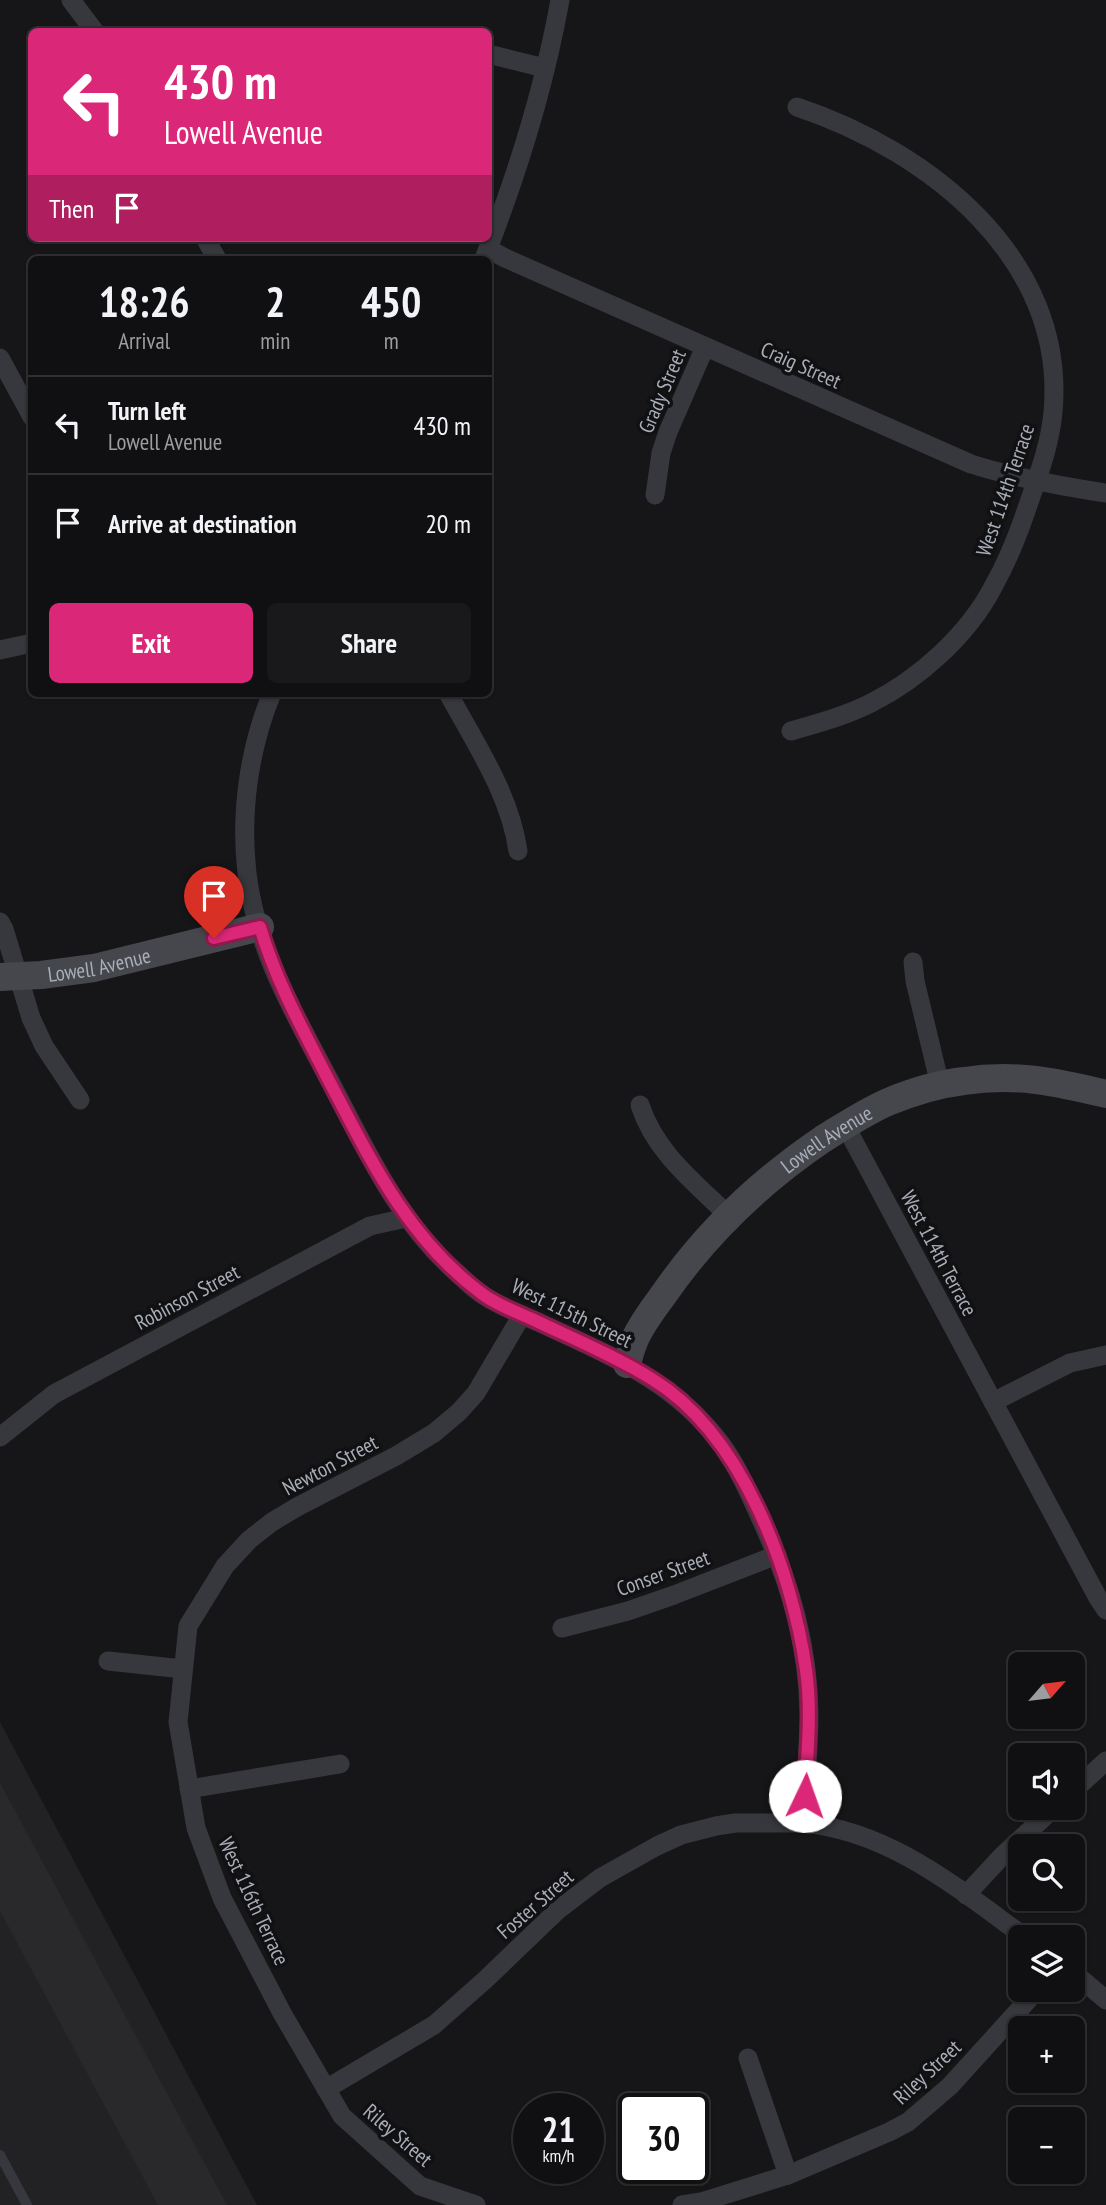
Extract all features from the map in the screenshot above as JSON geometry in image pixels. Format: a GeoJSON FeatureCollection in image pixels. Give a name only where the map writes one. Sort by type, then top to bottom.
{"type":"FeatureCollection","features":[{"type":"Feature","properties":{"kind":"street"},"geometry":{"type":"LineString","coordinates":[[71,0],[92,28]]}},
{"type":"Feature","properties":{"kind":"street"},"geometry":{"type":"LineString","coordinates":[[492,237],[522,152],[560,0]]}},
{"type":"Feature","properties":{"kind":"street"},"geometry":{"type":"LineString","coordinates":[[492,55],[545,68]]}},
{"type":"Feature","properties":{"kind":"street","name":"West 114th Terrace"},"geometry":{"type":"LineString","coordinates":[[791,731],[835,719],[873,702],[939,655],[968,624],[992,590],[1014,546],[1048,442],[1053,412],[1054,378],[1049,343],[1032,290],[1012,257],[973,212],[930,175],[894,150],[860,132],[797,107]]}},
{"type":"Feature","properties":{"kind":"street","name":"Craig Street"},"geometry":{"type":"LineString","coordinates":[[486,254],[505,258],[971,464],[1036,481],[1106,493]]}},
{"type":"Feature","properties":{"kind":"street","name":"Grady Street"},"geometry":{"type":"LineString","coordinates":[[655,495],[661,453],[668,432],[705,347]]}},
{"type":"Feature","properties":{"kind":"street"},"geometry":{"type":"LineString","coordinates":[[0,358],[28,410]]}},
{"type":"Feature","properties":{"kind":"street"},"geometry":{"type":"LineString","coordinates":[[0,650],[28,644]]}},
{"type":"Feature","properties":{"kind":"street","name":"West 115th Street"},"geometry":{"type":"LineString","coordinates":[[271,697],[258,733],[249,776],[245,826],[247,871],[251,896],[269,960],[285,997],[382,1180],[421,1238],[482,1295],[626,1364],[655,1381],[689,1408],[709,1429],[738,1472],[777,1555],[789,1585],[796,1615],[806,1672],[809,1715],[803,1823]]}},
{"type":"Feature","properties":{"kind":"street"},"geometry":{"type":"LineString","coordinates":[[450,697],[508,806],[518,851]]}},
{"type":"Feature","properties":{"kind":"street","name":"Lowell Avenue"},"geometry":{"type":"LineString","coordinates":[[0,922],[9,977],[44,1046],[80,1100]]}},
{"type":"Feature","properties":{"kind":"street","name":"Lowell Avenue"},"geometry":{"type":"LineString","coordinates":[[9,977],[94,968],[260,927]]}},
{"type":"Feature","properties":{"kind":"street"},"geometry":{"type":"LineString","coordinates":[[913,962],[915,981],[940,1085]]}},
{"type":"Feature","properties":{"kind":"street","name":"Lowell Avenue"},"geometry":{"type":"LineString","coordinates":[[626,1364],[635,1338],[700,1247],[729,1216],[785,1165],[845,1125],[886,1102],[940,1085],[981,1079],[1055,1081],[1106,1094]]}},
{"type":"Feature","properties":{"kind":"street"},"geometry":{"type":"LineString","coordinates":[[639,1105],[656,1142],[729,1216]]}},
{"type":"Feature","properties":{"kind":"street","name":"West 114th Terrace"},"geometry":{"type":"LineString","coordinates":[[845,1125],[1106,1610]]}},
{"type":"Feature","properties":{"kind":"street","name":"Robinson Street"},"geometry":{"type":"LineString","coordinates":[[0,1437],[54,1394],[99,1368],[370,1226],[406,1218]]}},
{"type":"Feature","properties":{"kind":"street","name":"Newton Street"},"geometry":{"type":"LineString","coordinates":[[183,1669],[188,1626],[225,1566],[249,1540],[297,1507],[396,1456],[434,1433],[476,1393],[522,1315]]}},
{"type":"Feature","properties":{"kind":"street"},"geometry":{"type":"LineString","coordinates":[[993,1402],[1069,1363],[1106,1355]]}},
{"type":"Feature","properties":{"kind":"street","name":"Conser Street"},"geometry":{"type":"LineString","coordinates":[[562,1628],[628,1611],[777,1555]]}},
{"type":"Feature","properties":{"kind":"street"},"geometry":{"type":"LineString","coordinates":[[108,1661],[183,1669]]}},
{"type":"Feature","properties":{"kind":"street","name":"West 116th Terrace"},"geometry":{"type":"LineString","coordinates":[[183,1669],[178,1722],[195,1828],[222,1898],[282,2013],[326,2089]]}},
{"type":"Feature","properties":{"kind":"street"},"geometry":{"type":"LineString","coordinates":[[1085,1780],[1106,1761]]}},
{"type":"Feature","properties":{"kind":"street"},"geometry":{"type":"LineString","coordinates":[[189,1789],[340,1764]]}},
{"type":"Feature","properties":{"kind":"street"},"geometry":{"type":"LineString","coordinates":[[967,1895],[1009,1849],[1041,1820]]}},
{"type":"Feature","properties":{"kind":"street"},"geometry":{"type":"LineString","coordinates":[[803,1823],[829,1826],[887,1846],[933,1871],[1008,1925]]}},
{"type":"Feature","properties":{"kind":"street","name":"Foster Street"},"geometry":{"type":"LineString","coordinates":[[326,2089],[434,2025],[558,1910],[600,1878],[646,1852],[681,1835],[716,1826],[803,1823]]}},
{"type":"Feature","properties":{"kind":"street"},"geometry":{"type":"LineString","coordinates":[[1085,1982],[1106,2000]]}},
{"type":"Feature","properties":{"kind":"street","name":"Riley Street"},"geometry":{"type":"LineString","coordinates":[[682,2205],[701,2202],[788,2175],[908,2122],[950,2086],[1026,2002]]}},
{"type":"Feature","properties":{"kind":"street"},"geometry":{"type":"LineString","coordinates":[[748,2058],[788,2175]]}},
{"type":"Feature","properties":{"kind":"street","name":"Riley Street"},"geometry":{"type":"LineString","coordinates":[[326,2089],[342,2116],[420,2186],[452,2201],[476,2205]]}},
{"type":"Feature","properties":{"kind":"lane"},"geometry":{"type":"LineString","coordinates":[[0,2155],[27,2205]]}},
{"type":"Feature","properties":{"kind":"shaded area"},"geometry":{"type":"Polygon","coordinates":[[[0,1722],[257,2205],[0,2205],[0,1722]]]}},
{"type":"Feature","properties":{"kind":"building"},"geometry":{"type":"Polygon","coordinates":[[[0,1783],[227,2205],[158,2205],[0,1911],[0,1783]]]}},
{"type":"Feature","properties":{"kind":"route"},"geometry":{"type":"LineString","coordinates":[[214,938],[260,927],[269,960],[285,997],[382,1180],[421,1238],[444,1261],[482,1295],[626,1364],[655,1381],[689,1408],[725,1449],[748,1490],[777,1555],[789,1585],[796,1615],[806,1672],[809,1715],[805,1796]]}}]}
